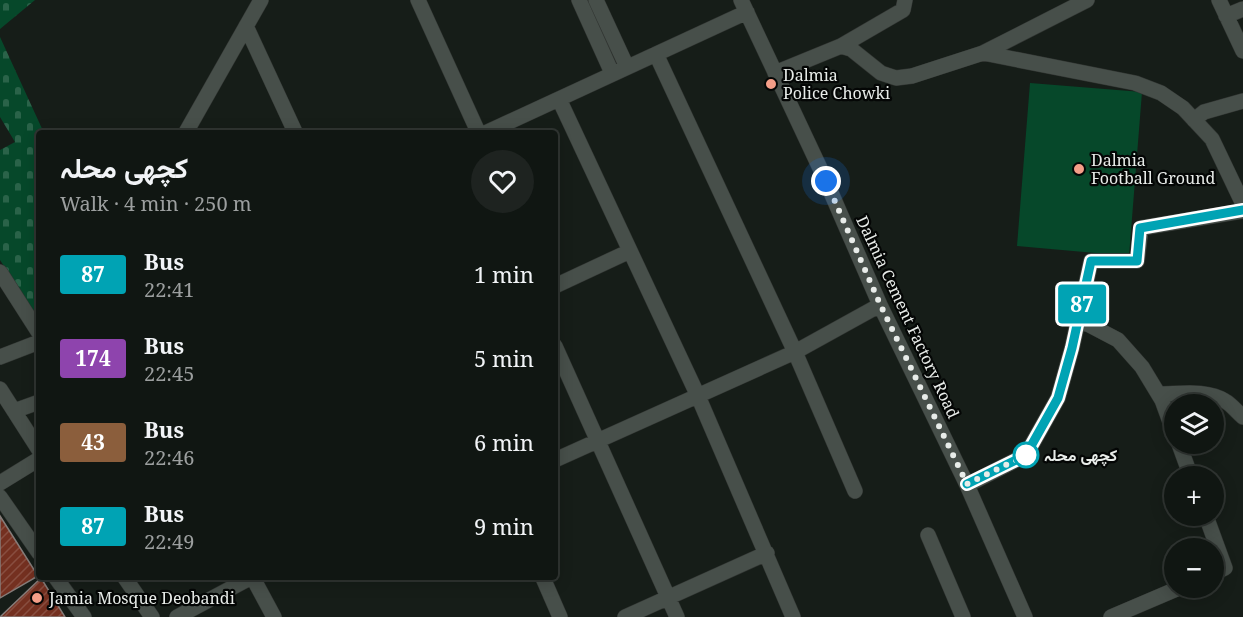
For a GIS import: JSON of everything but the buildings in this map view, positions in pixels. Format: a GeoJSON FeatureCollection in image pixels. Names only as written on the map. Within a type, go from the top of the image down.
{"type":"FeatureCollection","features":[{"type":"Feature","properties":{"kind":"street"},"geometry":{"type":"LineString","coordinates":[[187,130],[261,0]]}},
{"type":"Feature","properties":{"kind":"street"},"geometry":{"type":"LineString","coordinates":[[418,0],[477,130]]}},
{"type":"Feature","properties":{"kind":"street"},"geometry":{"type":"LineString","coordinates":[[579,0],[612,74]]}},
{"type":"Feature","properties":{"kind":"street"},"geometry":{"type":"LineString","coordinates":[[596,0],[627,67]]}},
{"type":"Feature","properties":{"kind":"street"},"geometry":{"type":"LineString","coordinates":[[776,73],[841,46],[903,10],[905,0]]}},
{"type":"Feature","properties":{"kind":"street"},"geometry":{"type":"LineString","coordinates":[[841,46],[851,49],[881,73],[896,78],[912,76],[982,53],[1087,0]]}},
{"type":"Feature","properties":{"kind":"street"},"geometry":{"type":"LineString","coordinates":[[1219,0],[1243,51]]}},
{"type":"Feature","properties":{"kind":"street"},"geometry":{"type":"LineString","coordinates":[[492,130],[656,54],[744,6]]}},
{"type":"Feature","properties":{"kind":"street","name":"Dalmia Cement Factory Road"},"geometry":{"type":"LineString","coordinates":[[744,6],[826,181],[880,304],[967,484],[1025,617]]}},
{"type":"Feature","properties":{"kind":"street"},"geometry":{"type":"LineString","coordinates":[[1226,16],[1243,9]]}},
{"type":"Feature","properties":{"kind":"street"},"geometry":{"type":"LineString","coordinates":[[588,21],[604,15]]}},
{"type":"Feature","properties":{"kind":"street"},"geometry":{"type":"LineString","coordinates":[[246,26],[294,130]]}},
{"type":"Feature","properties":{"kind":"street"},"geometry":{"type":"LineString","coordinates":[[982,53],[1135,83],[1161,93],[1183,108],[1212,139],[1243,204]]}},
{"type":"Feature","properties":{"kind":"street"},"geometry":{"type":"LineString","coordinates":[[656,54],[795,352],[855,491]]}},
{"type":"Feature","properties":{"kind":"street"},"geometry":{"type":"LineString","coordinates":[[559,99],[698,396],[793,617]]}},
{"type":"Feature","properties":{"kind":"street"},"geometry":{"type":"LineString","coordinates":[[1194,120],[1204,112],[1243,101]]}},
{"type":"Feature","properties":{"kind":"street"},"geometry":{"type":"LineString","coordinates":[[967,484],[1026,455],[1058,398],[1091,261],[1137,261],[1140,228],[1243,210]]}},
{"type":"Feature","properties":{"kind":"street"},"geometry":{"type":"LineString","coordinates":[[558,285],[630,251]]}},
{"type":"Feature","properties":{"kind":"street"},"geometry":{"type":"LineString","coordinates":[[0,272],[36,328]]}},
{"type":"Feature","properties":{"kind":"street"},"geometry":{"type":"LineString","coordinates":[[558,458],[795,352],[880,304]]}},
{"type":"Feature","properties":{"kind":"street"},"geometry":{"type":"LineString","coordinates":[[1078,320],[1118,340],[1142,367],[1159,394],[1164,407]]}},
{"type":"Feature","properties":{"kind":"street"},"geometry":{"type":"LineString","coordinates":[[0,357],[36,343]]}},
{"type":"Feature","properties":{"kind":"street"},"geometry":{"type":"LineString","coordinates":[[558,352],[677,617]]}},
{"type":"Feature","properties":{"kind":"street"},"geometry":{"type":"LineString","coordinates":[[0,389],[36,445]]}},
{"type":"Feature","properties":{"kind":"street"},"geometry":{"type":"LineString","coordinates":[[1159,394],[1213,396],[1224,400],[1243,417]]}},
{"type":"Feature","properties":{"kind":"street"},"geometry":{"type":"LineString","coordinates":[[14,411],[36,403]]}},
{"type":"Feature","properties":{"kind":"street"},"geometry":{"type":"LineString","coordinates":[[0,483],[36,461]]}},
{"type":"Feature","properties":{"kind":"street"},"geometry":{"type":"LineString","coordinates":[[0,497],[33,534]]}},
{"type":"Feature","properties":{"kind":"street"},"geometry":{"type":"LineString","coordinates":[[928,535],[963,617]]}},
{"type":"Feature","properties":{"kind":"street"},"geometry":{"type":"LineString","coordinates":[[625,617],[767,553]]}},
{"type":"Feature","properties":{"kind":"street"},"geometry":{"type":"LineString","coordinates":[[57,580],[84,617]]}},
{"type":"Feature","properties":{"kind":"street"},"geometry":{"type":"LineString","coordinates":[[129,580],[152,617]]}},
{"type":"Feature","properties":{"kind":"street"},"geometry":{"type":"LineString","coordinates":[[177,617],[248,580]]}},
{"type":"Feature","properties":{"kind":"street"},"geometry":{"type":"LineString","coordinates":[[253,580],[274,617]]}},
{"type":"Feature","properties":{"kind":"street"},"geometry":{"type":"LineString","coordinates":[[544,580],[560,617]]}},
{"type":"Feature","properties":{"kind":"street"},"geometry":{"type":"LineString","coordinates":[[1111,617],[1164,594]]}},
{"type":"Feature","properties":{"kind":"green space"},"geometry":{"type":"Polygon","coordinates":[[[0,0],[35,0],[0,29],[0,0]]]}},
{"type":"Feature","properties":{"kind":"green space"},"geometry":{"type":"Polygon","coordinates":[[[0,37],[43,130],[36,130],[36,315],[0,260],[0,150],[15,142],[0,117],[0,37]]]}},
{"type":"Feature","properties":{"kind":"green space","name":"Dalmia Football Ground"},"geometry":{"type":"Polygon","coordinates":[[[1030,83],[1142,92],[1129,256],[1017,246],[1030,83]]]}},
{"type":"Feature","properties":{"kind":"bus line","name":"87"},"geometry":{"type":"LineString","coordinates":[[967,484],[1026,455],[1058,398],[1072,348],[1091,261],[1137,261],[1140,228],[1243,210]]}},
{"type":"Feature","properties":{"kind":"place","name":"Dalmia Police Chowki"},"geometry":{"type":"Point","coordinates":[771,84]}},
{"type":"Feature","properties":{"kind":"place","name":"Dalmia Football Ground"},"geometry":{"type":"Point","coordinates":[1079,169]}},
{"type":"Feature","properties":{"kind":"place","name":"کچھی محلہ"},"geometry":{"type":"Point","coordinates":[1026,455]}},
{"type":"Feature","properties":{"kind":"place","name":"Jamia Mosque Deobandi"},"geometry":{"type":"Point","coordinates":[37,598]}},
{"type":"Feature","properties":{"kind":"route"},"geometry":{"type":"LineString","coordinates":[[826,181],[880,304],[967,484],[1026,455]]}}]}
